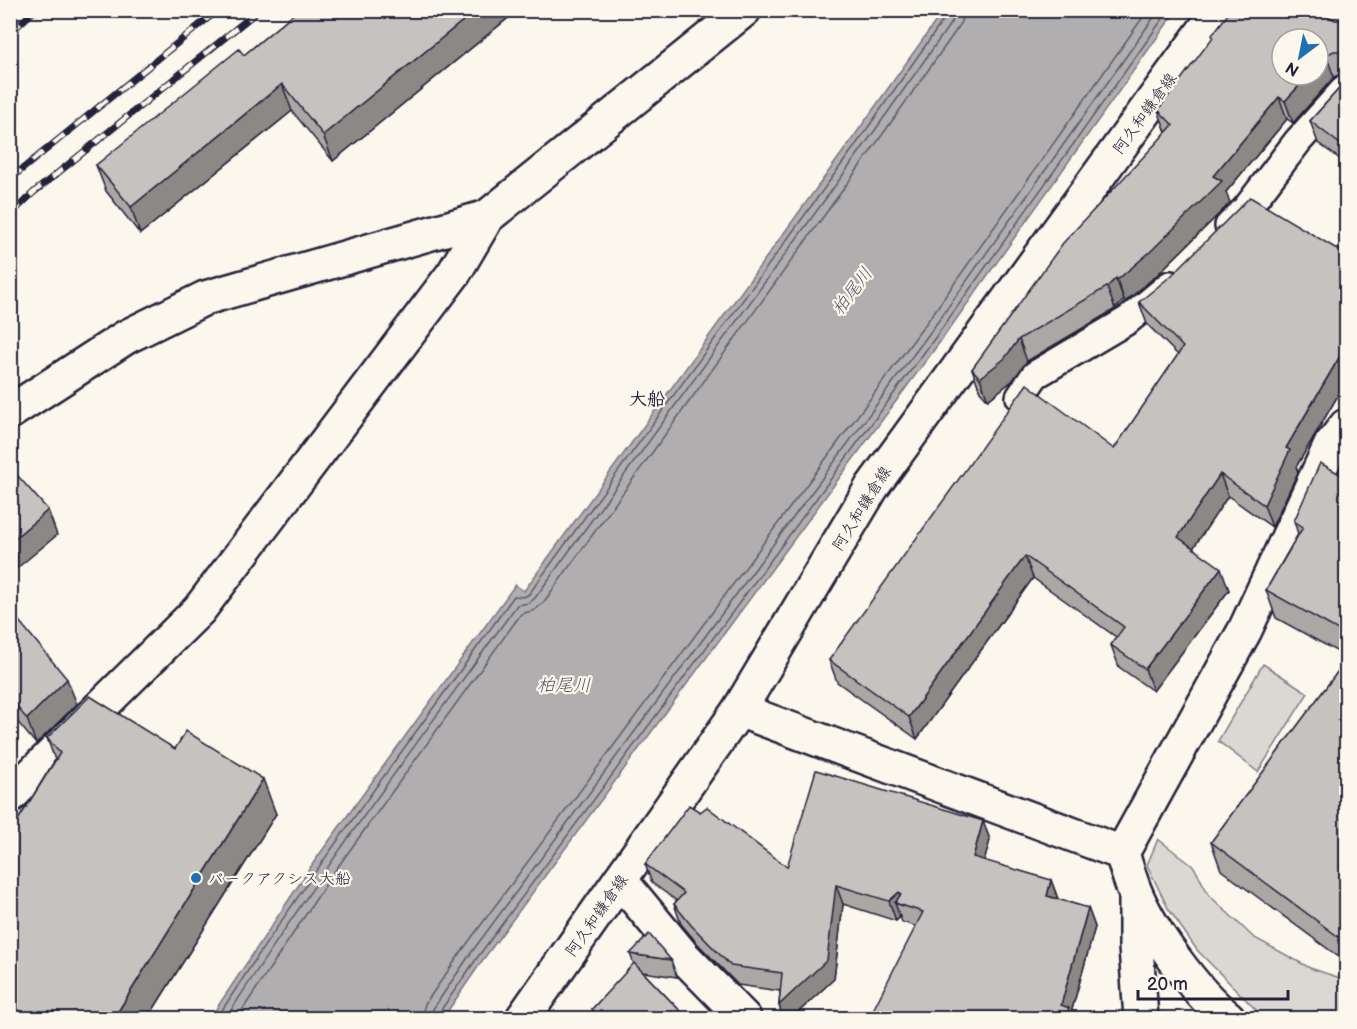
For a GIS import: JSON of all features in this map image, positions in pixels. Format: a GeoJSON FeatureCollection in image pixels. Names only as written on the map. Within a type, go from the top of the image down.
{"type":"FeatureCollection","features":[{"type":"Feature","properties":{"kind":"street"},"geometry":{"type":"LineString","coordinates":[[10,796],[199,610],[454,273],[487,217],[744,10]]}},
{"type":"Feature","properties":{"kind":"street","name":"阿久和鎌倉線"},"geometry":{"type":"LineString","coordinates":[[523,1018],[739,710],[872,488],[1219,10]]}},
{"type":"Feature","properties":{"kind":"street"},"geometry":{"type":"LineString","coordinates":[[10,412],[126,337],[205,298],[487,217]]}},
{"type":"Feature","properties":{"kind":"street"},"geometry":{"type":"LineString","coordinates":[[1228,1018],[1218,1010],[1170,954],[1136,894],[1122,853],[1245,630],[1331,445],[1347,426]]}},
{"type":"Feature","properties":{"kind":"street"},"geometry":{"type":"LineString","coordinates":[[739,710],[1122,853]]}},
{"type":"Feature","properties":{"kind":"street"},"geometry":{"type":"LineString","coordinates":[[620,880],[684,957],[744,1018]]}},
{"type":"Feature","properties":{"kind":"street"},"geometry":{"type":"LineString","coordinates":[[1136,894],[1136,947],[1141,1018]]}},
{"type":"Feature","properties":{"kind":"lane"},"geometry":{"type":"LineString","coordinates":[[1328,10],[1347,27]]}},
{"type":"Feature","properties":{"kind":"lane"},"geometry":{"type":"LineString","coordinates":[[1208,247],[1247,208],[1298,141],[1347,88]]}},
{"type":"Feature","properties":{"kind":"lane"},"geometry":{"type":"LineString","coordinates":[[1020,397],[1035,375],[1128,320],[1185,271]]}},
{"type":"Feature","properties":{"kind":"shaded area"},"geometry":{"type":"Polygon","coordinates":[[[1263,664],[1308,693],[1258,772],[1218,741],[1263,664]]]}},
{"type":"Feature","properties":{"kind":"shaded area"},"geometry":{"type":"Polygon","coordinates":[[[1158,839],[1194,867],[1209,895],[1253,937],[1310,968],[1346,980],[1346,1018],[1264,1018],[1197,950],[1168,908],[1147,865],[1158,839]]]}},
{"type":"Feature","properties":{"kind":"water","name":"柏尾川"},"geometry":{"type":"Polygon","coordinates":[[[943,11],[1176,11],[945,335],[482,961],[443,1018],[210,1018],[316,859],[515,585],[524,591],[943,11]]]}},
{"type":"Feature","properties":{"kind":"building"},"geometry":{"type":"Polygon","coordinates":[[[298,10],[476,10],[323,135],[282,84],[131,207],[96,165],[239,49],[244,55],[298,10]]]}},
{"type":"Feature","properties":{"kind":"building"},"geometry":{"type":"Polygon","coordinates":[[[1231,10],[1321,10],[1335,20],[1347,18],[1347,53],[1334,51],[1330,53],[1330,27],[1270,27],[1270,87],[1298,87],[1285,101],[1279,97],[1213,176],[1222,181],[1150,252],[1117,280],[1116,278],[1107,287],[1019,339],[1004,359],[980,378],[972,369],[1063,243],[1173,125],[1158,110],[1213,37],[1212,35],[1231,10]]]}},
{"type":"Feature","properties":{"kind":"building"},"geometry":{"type":"Polygon","coordinates":[[[1347,80],[1347,144],[1344,147],[1310,121],[1347,80]]]}},
{"type":"Feature","properties":{"kind":"building"},"geometry":{"type":"Polygon","coordinates":[[[1250,197],[1347,255],[1347,344],[1286,448],[1290,450],[1264,505],[1220,474],[1178,537],[1221,568],[1145,669],[1111,645],[1124,627],[1025,556],[909,717],[829,660],[1027,384],[1114,449],[1183,347],[1139,302],[1172,275],[1250,197]]]}},
{"type":"Feature","properties":{"kind":"building"},"geometry":{"type":"Polygon","coordinates":[[[1320,463],[1347,478],[1347,635],[1266,590],[1303,527],[1294,521],[1320,463]]]}},
{"type":"Feature","properties":{"kind":"building"},"geometry":{"type":"Polygon","coordinates":[[[10,467],[48,510],[10,542],[10,467]]]}},
{"type":"Feature","properties":{"kind":"building"},"geometry":{"type":"Polygon","coordinates":[[[10,610],[67,679],[27,719],[10,699],[10,610]]]}},
{"type":"Feature","properties":{"kind":"building"},"geometry":{"type":"Polygon","coordinates":[[[1347,659],[1347,937],[1344,941],[1211,842],[1347,659]]]}},
{"type":"Feature","properties":{"kind":"building","name":"パークアクシス大船"},"geometry":{"type":"Polygon","coordinates":[[[90,696],[175,749],[186,731],[263,779],[114,1018],[10,1018],[10,820],[15,825],[60,753],[47,738],[90,696]]]}},
{"type":"Feature","properties":{"kind":"building"},"geometry":{"type":"Polygon","coordinates":[[[816,770],[983,821],[973,857],[1051,880],[1047,896],[1088,908],[1061,1005],[1069,1008],[1065,1018],[869,1018],[923,912],[895,903],[901,894],[899,892],[889,901],[836,885],[827,960],[779,1005],[782,973],[731,966],[674,904],[684,893],[645,864],[689,805],[700,812],[707,807],[787,867],[816,770]]]}},
{"type":"Feature","properties":{"kind":"building"},"geometry":{"type":"Polygon","coordinates":[[[649,934],[671,960],[630,954],[649,934]]]}},
{"type":"Feature","properties":{"kind":"building"},"geometry":{"type":"Polygon","coordinates":[[[634,963],[687,1018],[601,1018],[592,1009],[634,963]]]}},
{"type":"Feature","properties":{"kind":"railway"},"geometry":{"type":"LineString","coordinates":[[10,33],[35,10]]}},
{"type":"Feature","properties":{"kind":"railway"},"geometry":{"type":"LineString","coordinates":[[10,179],[218,10]]}},
{"type":"Feature","properties":{"kind":"railway"},"geometry":{"type":"LineString","coordinates":[[10,215],[33,193],[259,10]]}},
{"type":"Feature","properties":{"kind":"place","name":"パークアクシス大船"},"geometry":{"type":"Point","coordinates":[196,878]}},
{"type":"Feature","properties":{"kind":"district","name":"大船"},"geometry":{"type":"Point","coordinates":[647,399]}}]}
